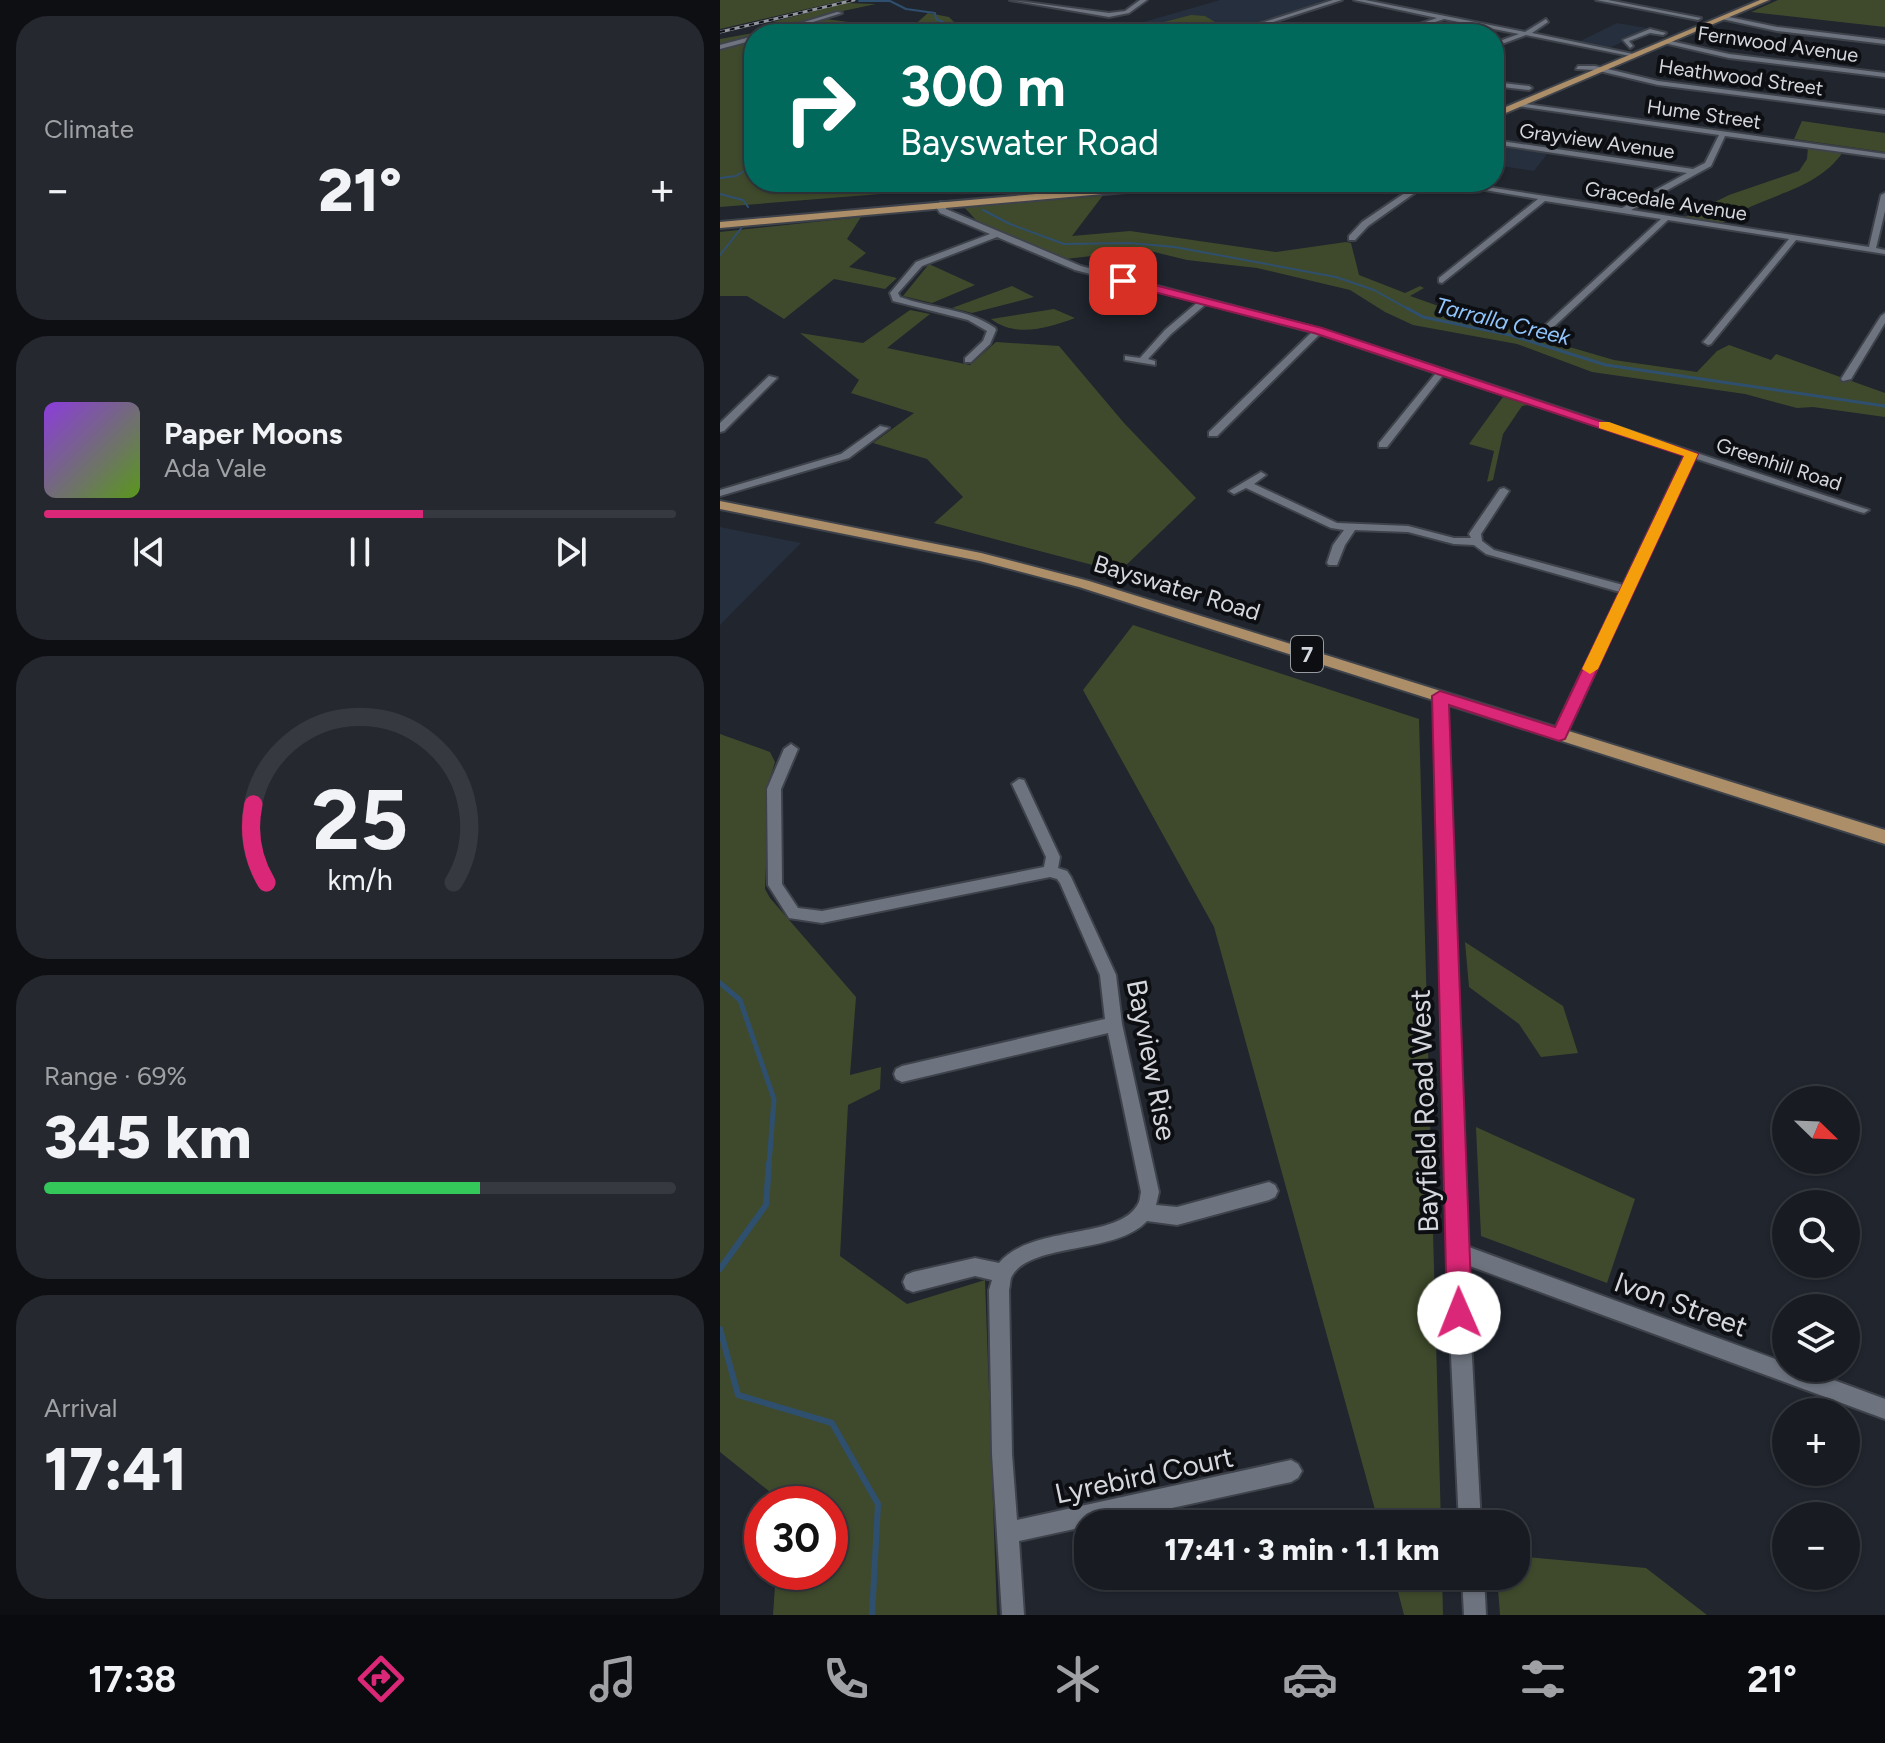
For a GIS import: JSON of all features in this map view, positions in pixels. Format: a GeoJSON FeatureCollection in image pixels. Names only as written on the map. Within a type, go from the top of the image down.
{"type":"FeatureCollection","features":[{"type":"Feature","properties":{"kind":"main road"},"geometry":{"type":"LineString","coordinates":[[1504,111],[1596,67],[1625,48],[1741,0]]}},
{"type":"Feature","properties":{"kind":"main road"},"geometry":{"type":"LineString","coordinates":[[1566,73],[1635,55],[1766,0]]}},
{"type":"Feature","properties":{"kind":"main road"},"geometry":{"type":"LineString","coordinates":[[1688,22],[1705,25]]}},
{"type":"Feature","properties":{"kind":"main road"},"geometry":{"type":"LineString","coordinates":[[1504,99],[1541,83]]}},
{"type":"Feature","properties":{"kind":"main road"},"geometry":{"type":"LineString","coordinates":[[1504,99],[1519,105]]}},
{"type":"Feature","properties":{"kind":"main road"},"geometry":{"type":"LineString","coordinates":[[720,225],[1001,192]]}},
{"type":"Feature","properties":{"kind":"main road"},"geometry":{"type":"LineString","coordinates":[[720,216],[1031,192]]}},
{"type":"Feature","properties":{"kind":"main road","name":"Bayswater Road"},"geometry":{"type":"LineString","coordinates":[[720,505],[1031,569],[1885,837]]}},
{"type":"Feature","properties":{"kind":"street"},"geometry":{"type":"LineString","coordinates":[[1013,0],[1109,15],[1127,12],[1144,0]]}},
{"type":"Feature","properties":{"kind":"street"},"geometry":{"type":"LineString","coordinates":[[1262,24],[1339,0]]}},
{"type":"Feature","properties":{"kind":"street"},"geometry":{"type":"LineString","coordinates":[[1357,0],[1484,24]]}},
{"type":"Feature","properties":{"kind":"street"},"geometry":{"type":"LineString","coordinates":[[1599,0],[1698,18]]}},
{"type":"Feature","properties":{"kind":"street"},"geometry":{"type":"LineString","coordinates":[[802,24],[839,13]]}},
{"type":"Feature","properties":{"kind":"street"},"geometry":{"type":"LineString","coordinates":[[1424,24],[1445,17]]}},
{"type":"Feature","properties":{"kind":"street"},"geometry":{"type":"LineString","coordinates":[[1724,18],[1777,29],[1885,42]]}},
{"type":"Feature","properties":{"kind":"street"},"geometry":{"type":"LineString","coordinates":[[1504,41],[1529,32],[1546,21]]}},
{"type":"Feature","properties":{"kind":"street"},"geometry":{"type":"LineString","coordinates":[[1504,28],[1625,48],[1635,55]]}},
{"type":"Feature","properties":{"kind":"street"},"geometry":{"type":"LineString","coordinates":[[720,47],[744,41]]}},
{"type":"Feature","properties":{"kind":"street","name":"Fernwood Avenue"},"geometry":{"type":"LineString","coordinates":[[1666,42],[1729,56],[1885,75]]}},
{"type":"Feature","properties":{"kind":"street","name":"Heathwood Street"},"geometry":{"type":"LineString","coordinates":[[1596,67],[1658,83],[1885,112]]}},
{"type":"Feature","properties":{"kind":"street"},"geometry":{"type":"LineString","coordinates":[[1504,85],[1529,88]]}},
{"type":"Feature","properties":{"kind":"street","name":"Hume Street"},"geometry":{"type":"LineString","coordinates":[[1519,105],[1885,156]]}},
{"type":"Feature","properties":{"kind":"street"},"geometry":{"type":"LineString","coordinates":[[1623,210],[1708,164],[1723,133]]}},
{"type":"Feature","properties":{"kind":"street","name":"Grayview Avenue"},"geometry":{"type":"LineString","coordinates":[[1504,143],[1696,172]]}},
{"type":"Feature","properties":{"kind":"street"},"geometry":{"type":"LineString","coordinates":[[1352,238],[1365,224],[1411,192]]}},
{"type":"Feature","properties":{"kind":"street","name":"Gracedale Avenue"},"geometry":{"type":"LineString","coordinates":[[1504,192],[1885,252]]}},
{"type":"Feature","properties":{"kind":"street"},"geometry":{"type":"LineString","coordinates":[[1442,280],[1544,198]]}},
{"type":"Feature","properties":{"kind":"street","name":"Greenhill Road"},"geometry":{"type":"LineString","coordinates":[[942,199],[941,209],[1078,268],[1318,331],[1864,510]]}},
{"type":"Feature","properties":{"kind":"street"},"geometry":{"type":"LineString","coordinates":[[1872,250],[1885,199]]}},
{"type":"Feature","properties":{"kind":"street"},"geometry":{"type":"LineString","coordinates":[[1543,332],[1666,218]]}},
{"type":"Feature","properties":{"kind":"street"},"geometry":{"type":"LineString","coordinates":[[968,360],[987,342],[992,330],[988,326],[977,320],[900,301],[894,293],[919,264],[999,233]]}},
{"type":"Feature","properties":{"kind":"street"},"geometry":{"type":"LineString","coordinates":[[1708,342],[1794,238]]}},
{"type":"Feature","properties":{"kind":"street"},"geometry":{"type":"LineString","coordinates":[[1128,358],[1147,362],[1168,332],[1204,301]]}},
{"type":"Feature","properties":{"kind":"street"},"geometry":{"type":"LineString","coordinates":[[1846,379],[1885,316]]}},
{"type":"Feature","properties":{"kind":"street"},"geometry":{"type":"LineString","coordinates":[[1213,434],[1318,331]]}},
{"type":"Feature","properties":{"kind":"street"},"geometry":{"type":"LineString","coordinates":[[1383,445],[1441,372]]}},
{"type":"Feature","properties":{"kind":"street"},"geometry":{"type":"LineString","coordinates":[[720,429],[772,378]]}},
{"type":"Feature","properties":{"kind":"street"},"geometry":{"type":"LineString","coordinates":[[720,493],[845,456],[884,428]]}},
{"type":"Feature","properties":{"kind":"street"},"geometry":{"type":"LineString","coordinates":[[1559,735],[1691,454]]}},
{"type":"Feature","properties":{"kind":"street"},"geometry":{"type":"LineString","coordinates":[[1234,491],[1261,475]]}},
{"type":"Feature","properties":{"kind":"street"},"geometry":{"type":"LineString","coordinates":[[1246,484],[1335,526],[1408,529],[1454,541],[1477,542],[1490,552],[1627,590]]}},
{"type":"Feature","properties":{"kind":"street"},"geometry":{"type":"LineString","coordinates":[[1477,542],[1475,534],[1504,491]]}},
{"type":"Feature","properties":{"kind":"street"},"geometry":{"type":"LineString","coordinates":[[1333,563],[1350,529]]}},
{"type":"Feature","properties":{"kind":"street","name":"Bayfield Road West"},"geometry":{"type":"LineString","coordinates":[[1440,696],[1469,1510]]}},
{"type":"Feature","properties":{"kind":"street"},"geometry":{"type":"LineString","coordinates":[[791,749],[774,789],[775,885],[794,914],[822,917],[1050,871],[1053,857],[1019,784]]}},
{"type":"Feature","properties":{"kind":"street","name":"Bayview Rise"},"geometry":{"type":"LineString","coordinates":[[1050,871],[1062,875],[1108,975],[1114,1024],[1150,1192],[1144,1212]]}},
{"type":"Feature","properties":{"kind":"street"},"geometry":{"type":"LineString","coordinates":[[902,1074],[1114,1024]]}},
{"type":"Feature","properties":{"kind":"street"},"geometry":{"type":"LineString","coordinates":[[1013,1615],[1002,1454],[999,1290],[1003,1273],[1010,1262],[1028,1252],[1122,1228],[1144,1212],[1177,1216],[1269,1191]]}},
{"type":"Feature","properties":{"kind":"street","name":"Ivon Street"},"geometry":{"type":"LineString","coordinates":[[1458,1252],[1885,1409]]}},
{"type":"Feature","properties":{"kind":"street"},"geometry":{"type":"LineString","coordinates":[[913,1282],[975,1267],[1003,1273]]}},
{"type":"Feature","properties":{"kind":"street","name":"Lyrebird Court"},"geometry":{"type":"LineString","coordinates":[[1008,1533],[1291,1471]]}},
{"type":"Feature","properties":{"kind":"street"},"geometry":{"type":"LineString","coordinates":[[1474,1590],[1475,1615]]}},
{"type":"Feature","properties":{"kind":"shaded area"},"geometry":{"type":"Polygon","coordinates":[[[1220,0],[1329,0],[1251,24],[1137,24],[1220,0]]]}},
{"type":"Feature","properties":{"kind":"shaded area"},"geometry":{"type":"Polygon","coordinates":[[[1617,23],[1653,29],[1604,50],[1574,44],[1617,23]]]}},
{"type":"Feature","properties":{"kind":"shaded area"},"geometry":{"type":"Polygon","coordinates":[[[1504,146],[1548,153],[1534,171],[1504,166],[1504,146]]]}},
{"type":"Feature","properties":{"kind":"shaded area"},"geometry":{"type":"Polygon","coordinates":[[[720,527],[801,543],[720,625],[720,527]]]}},
{"type":"Feature","properties":{"kind":"green space"},"geometry":{"type":"Polygon","coordinates":[[[720,0],[846,0],[720,29],[720,0]]]}},
{"type":"Feature","properties":{"kind":"green space"},"geometry":{"type":"Polygon","coordinates":[[[1778,0],[1885,0],[1885,27],[1751,12],[1778,0]]]}},
{"type":"Feature","properties":{"kind":"green space"},"geometry":{"type":"Polygon","coordinates":[[[846,3],[876,4],[793,24],[772,22],[846,3]]]}},
{"type":"Feature","properties":{"kind":"green space"},"geometry":{"type":"Polygon","coordinates":[[[928,13],[949,17],[955,23],[955,24],[915,24],[928,13]]]}},
{"type":"Feature","properties":{"kind":"green space"},"geometry":{"type":"Polygon","coordinates":[[[1191,15],[1205,16],[1215,22],[1162,24],[1191,15]]]}},
{"type":"Feature","properties":{"kind":"green space"},"geometry":{"type":"Polygon","coordinates":[[[826,19],[863,24],[809,24],[826,19]]]}},
{"type":"Feature","properties":{"kind":"green space"},"geometry":{"type":"Polygon","coordinates":[[[744,35],[744,39],[720,46],[720,39],[744,35]]]}},
{"type":"Feature","properties":{"kind":"green space"},"geometry":{"type":"Polygon","coordinates":[[[744,42],[744,192],[906,192],[720,207],[720,48],[744,42]]]}},
{"type":"Feature","properties":{"kind":"green space"},"geometry":{"type":"Polygon","coordinates":[[[1802,121],[1885,133],[1885,152],[1794,139],[1802,121]]]}},
{"type":"Feature","properties":{"kind":"green space"},"geometry":{"type":"Polygon","coordinates":[[[1808,147],[1843,152],[1831,166],[1803,185],[1753,205],[1722,223],[1685,217],[1729,195],[1799,171],[1807,159],[1808,147]]]}},
{"type":"Feature","properties":{"kind":"green space"},"geometry":{"type":"Polygon","coordinates":[[[1104,194],[1072,236],[1130,231],[1276,252],[1351,243],[1359,275],[1405,293],[1420,286],[1424,288],[1410,296],[1484,322],[1614,360],[1697,372],[1717,351],[1729,345],[1771,360],[1776,354],[1885,393],[1885,417],[1813,407],[1797,408],[1745,394],[1592,372],[1517,344],[1413,325],[1350,290],[1257,268],[1187,260],[1146,250],[1065,259],[976,220],[964,207],[1104,194]]]}},
{"type":"Feature","properties":{"kind":"green space"},"geometry":{"type":"Polygon","coordinates":[[[861,217],[847,239],[866,253],[849,267],[897,278],[885,289],[834,279],[784,319],[747,296],[720,296],[720,232],[861,217]]]}},
{"type":"Feature","properties":{"kind":"green space"},"geometry":{"type":"Polygon","coordinates":[[[929,264],[975,285],[932,303],[903,296],[929,264]]]}},
{"type":"Feature","properties":{"kind":"green space"},"geometry":{"type":"Polygon","coordinates":[[[1012,286],[1034,297],[972,313],[952,308],[1012,286]]]}},
{"type":"Feature","properties":{"kind":"green space"},"geometry":{"type":"Polygon","coordinates":[[[1054,309],[1075,318],[1043,328],[1021,330],[991,319],[1054,309]]]}},
{"type":"Feature","properties":{"kind":"green space"},"geometry":{"type":"Polygon","coordinates":[[[910,310],[930,314],[887,348],[970,365],[996,342],[1059,346],[1124,423],[1196,498],[1119,572],[934,523],[963,497],[927,459],[873,443],[914,413],[851,393],[859,380],[800,333],[863,343],[910,310]]]}},
{"type":"Feature","properties":{"kind":"green space"},"geometry":{"type":"Polygon","coordinates":[[[1503,397],[1528,405],[1522,406],[1503,434],[1493,480],[1487,482],[1494,451],[1469,444],[1503,397]]]}},
{"type":"Feature","properties":{"kind":"green space"},"geometry":{"type":"Polygon","coordinates":[[[1133,625],[1419,719],[1441,1510],[1375,1510],[1214,927],[1083,690],[1133,625]]]}},
{"type":"Feature","properties":{"kind":"green space"},"geometry":{"type":"Polygon","coordinates":[[[720,734],[770,752],[775,762],[770,778],[765,889],[856,997],[850,1075],[881,1067],[880,1089],[848,1105],[840,1256],[907,1304],[985,1280],[997,1615],[773,1615],[775,1590],[848,1590],[848,1486],[762,1486],[720,1452],[720,734]]]}},
{"type":"Feature","properties":{"kind":"green space"},"geometry":{"type":"Polygon","coordinates":[[[1465,942],[1563,1006],[1578,1053],[1541,1057],[1519,1024],[1469,987],[1465,942]]]}},
{"type":"Feature","properties":{"kind":"green space"},"geometry":{"type":"Polygon","coordinates":[[[1476,1127],[1635,1199],[1607,1283],[1481,1236],[1476,1127]]]}},
{"type":"Feature","properties":{"kind":"green space"},"geometry":{"type":"Polygon","coordinates":[[[1530,1557],[1646,1568],[1707,1615],[1500,1615],[1498,1590],[1530,1590],[1530,1557]]]}},
{"type":"Feature","properties":{"kind":"green space"},"geometry":{"type":"Polygon","coordinates":[[[1398,1590],[1442,1590],[1443,1615],[1404,1615],[1398,1590]]]}},
{"type":"Feature","properties":{"kind":"waterway"},"geometry":{"type":"LineString","coordinates":[[859,1],[890,1],[906,9],[935,13],[936,19],[943,22],[939,24]]}},
{"type":"Feature","properties":{"kind":"waterway"},"geometry":{"type":"LineString","coordinates":[[720,178],[736,176],[744,171]]}},
{"type":"Feature","properties":{"kind":"waterway"},"geometry":{"type":"LineString","coordinates":[[720,194],[743,200],[748,207]]}},
{"type":"Feature","properties":{"kind":"waterway","name":"Tarralla Creek"},"geometry":{"type":"LineString","coordinates":[[983,210],[1010,224],[1064,244],[1129,243],[1175,247],[1336,277],[1374,290],[1410,310]]}},
{"type":"Feature","properties":{"kind":"waterway"},"geometry":{"type":"LineString","coordinates":[[720,255],[743,226]]}},
{"type":"Feature","properties":{"kind":"waterway","name":"Tarralla Creek"},"geometry":{"type":"LineString","coordinates":[[1407,308],[1423,317],[1510,335],[1606,365],[1885,406]]}},
{"type":"Feature","properties":{"kind":"waterway"},"geometry":{"type":"LineString","coordinates":[[720,983],[740,1000],[774,1099],[769,1165]]}},
{"type":"Feature","properties":{"kind":"waterway"},"geometry":{"type":"LineString","coordinates":[[720,1269],[766,1205],[769,1163]]}},
{"type":"Feature","properties":{"kind":"waterway"},"geometry":{"type":"LineString","coordinates":[[720,1329],[738,1395],[832,1423],[878,1504],[872,1615]]}},
{"type":"Feature","properties":{"kind":"railway"},"geometry":{"type":"LineString","coordinates":[[754,24],[854,0]]}},
{"type":"Feature","properties":{"kind":"railway"},"geometry":{"type":"LineString","coordinates":[[720,32],[744,26]]}},
{"type":"Feature","properties":{"kind":"slow traffic"},"geometry":{"type":"LineString","coordinates":[[1590,669],[1691,454],[1604,425]]}},
{"type":"Feature","properties":{"kind":"route"},"geometry":{"type":"LineString","coordinates":[[1123,281],[1318,331],[1691,454],[1559,735],[1440,696],[1459,1313]]}}]}
